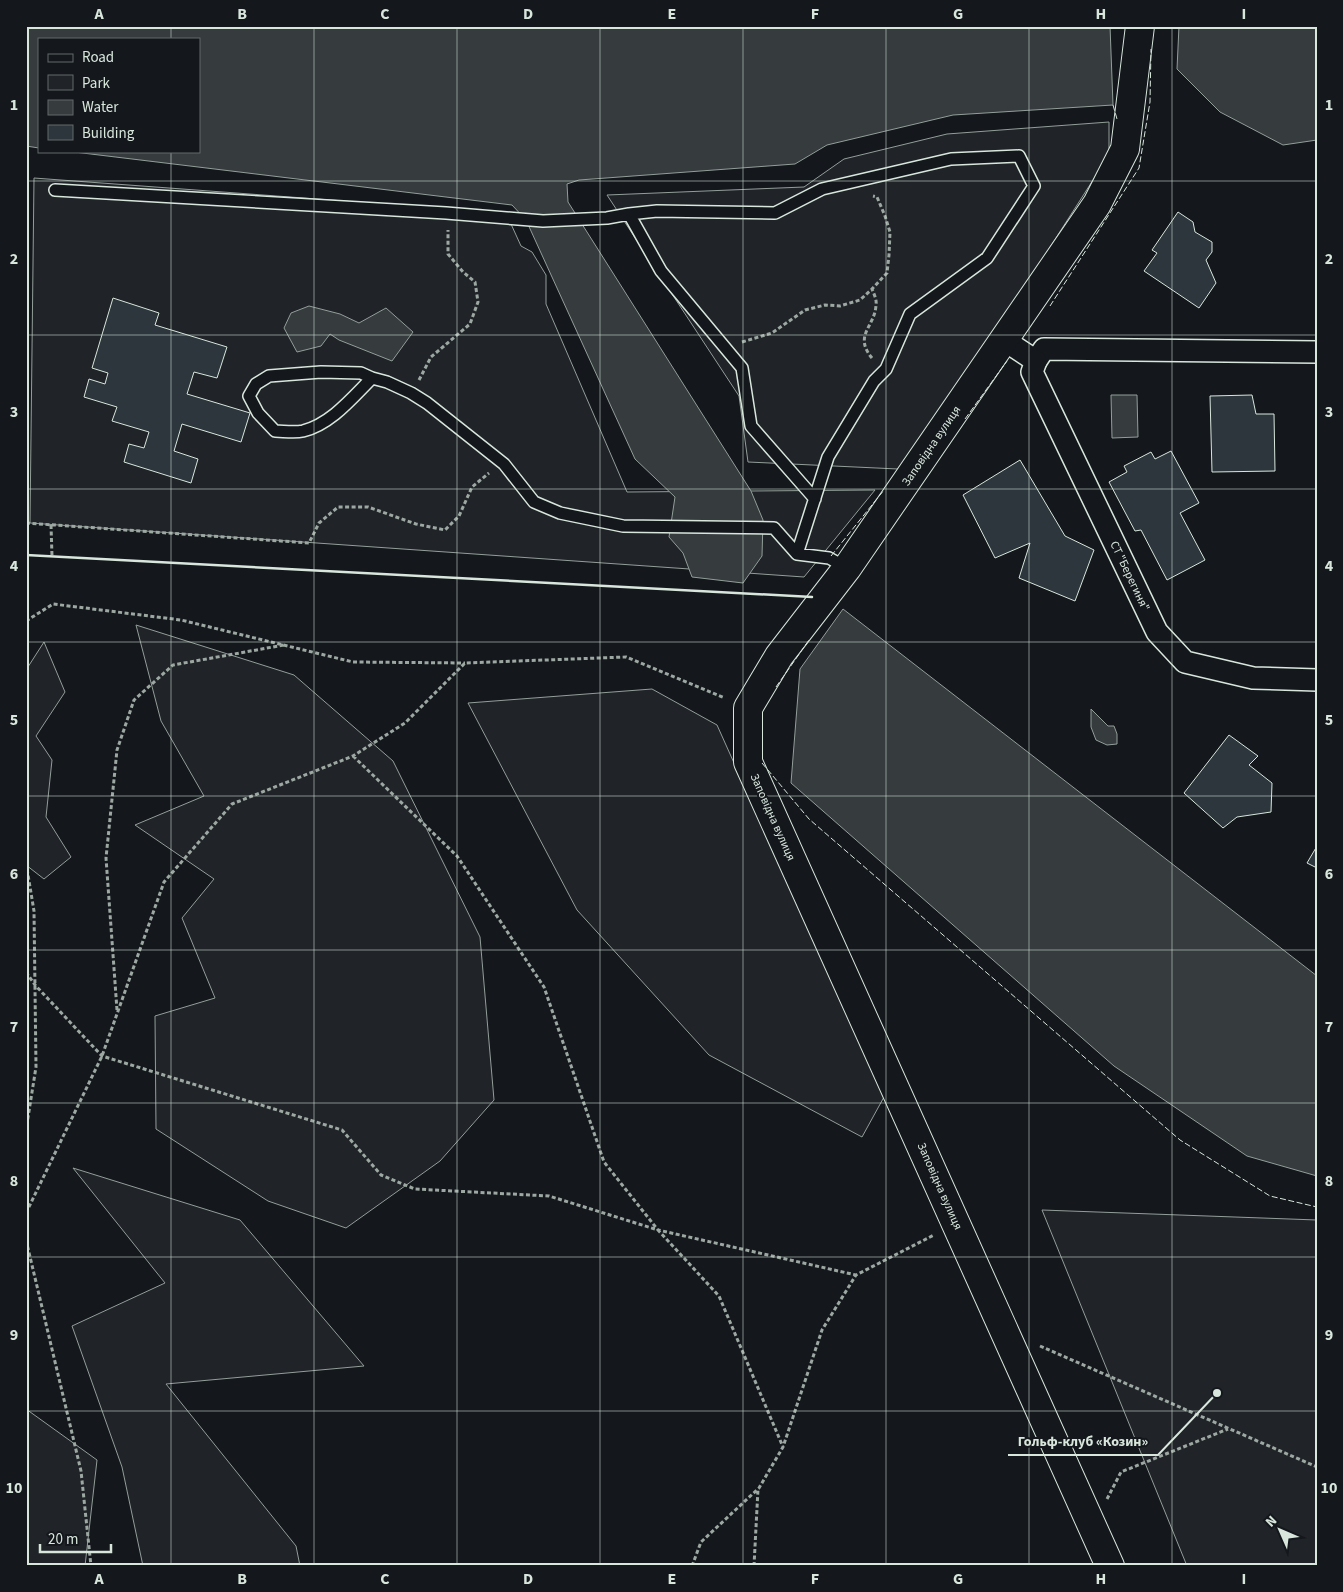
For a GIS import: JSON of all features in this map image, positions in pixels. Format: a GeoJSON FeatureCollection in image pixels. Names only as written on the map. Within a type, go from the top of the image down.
{"type":"FeatureCollection","features":[{"type":"Feature","properties":{"kind":"street","name":"Заповідна вулиця"},"geometry":{"type":"LineString","coordinates":[[1110,1566],[748,762],[748,708],[779,656],[847,568],[1097,204],[1126,149],[1140,26]]}},
{"type":"Feature","properties":{"kind":"street"},"geometry":{"type":"LineString","coordinates":[[1004,340],[1036,361],[1044,349],[1317,352]]}},
{"type":"Feature","properties":{"kind":"street","name":"СТ \"Берегиня\""},"geometry":{"type":"LineString","coordinates":[[1036,361],[1032,372],[1157,632],[1185,662],[1253,678],[1317,680]]}},
{"type":"Feature","properties":{"kind":"lane"},"geometry":{"type":"LineString","coordinates":[[55,190],[446,213],[543,221],[607,218],[657,211],[775,213],[822,189],[951,159],[1019,156],[1034,186],[987,258],[910,314],[886,368],[874,381],[828,457],[798,554]]}},
{"type":"Feature","properties":{"kind":"lane"},"geometry":{"type":"LineString","coordinates":[[629,214],[661,271],[742,368],[751,426],[815,499]]}},
{"type":"Feature","properties":{"kind":"lane"},"geometry":{"type":"LineString","coordinates":[[372,378],[325,421],[302,431],[275,431],[258,414],[249,396],[256,384],[269,376],[321,372],[362,373],[411,393],[455,424],[504,464],[534,502],[560,513],[623,526],[774,528],[798,554],[829,558],[847,568]]}},
{"type":"Feature","properties":{"kind":"path"},"geometry":{"type":"LineString","coordinates":[[725,347],[772,333],[805,310],[825,305],[840,306],[860,300],[887,273],[890,232],[877,197],[846,184]]}},
{"type":"Feature","properties":{"kind":"path"},"geometry":{"type":"LineString","coordinates":[[411,393],[431,357],[470,324],[478,302],[475,282],[463,272],[448,254],[449,234],[446,213]]}},
{"type":"Feature","properties":{"kind":"path"},"geometry":{"type":"LineString","coordinates":[[872,289],[876,298],[876,306],[872,321],[864,334],[866,350],[877,365],[874,381]]}},
{"type":"Feature","properties":{"kind":"path"},"geometry":{"type":"LineString","coordinates":[[26,523],[310,543],[319,523],[338,507],[368,507],[416,524],[445,530],[459,516],[472,487],[483,477],[504,464]]}},
{"type":"Feature","properties":{"kind":"path"},"geometry":{"type":"LineString","coordinates":[[51,525],[52,556]]}},
{"type":"Feature","properties":{"kind":"path"},"geometry":{"type":"LineString","coordinates":[[26,621],[53,604],[181,620],[353,662],[465,663],[626,657],[748,708]]}},
{"type":"Feature","properties":{"kind":"path"},"geometry":{"type":"LineString","coordinates":[[117,1013],[106,858],[117,750],[134,700],[173,666],[284,645]]}},
{"type":"Feature","properties":{"kind":"path"},"geometry":{"type":"LineString","coordinates":[[26,1213],[102,1056],[164,882],[232,804],[353,756],[405,723],[465,663]]}},
{"type":"Feature","properties":{"kind":"path"},"geometry":{"type":"LineString","coordinates":[[353,756],[457,856],[544,987],[604,1162],[658,1230],[719,1296],[783,1447]]}},
{"type":"Feature","properties":{"kind":"path"},"geometry":{"type":"LineString","coordinates":[[26,863],[34,911],[36,1067],[26,1130]]}},
{"type":"Feature","properties":{"kind":"path"},"geometry":{"type":"LineString","coordinates":[[26,972],[35,985],[102,1056],[342,1130],[382,1175],[415,1189],[549,1196],[658,1230],[856,1275]]}},
{"type":"Feature","properties":{"kind":"path"},"geometry":{"type":"LineString","coordinates":[[692,1566],[701,1542],[758,1488],[783,1447],[822,1330],[856,1275],[957,1224]]}},
{"type":"Feature","properties":{"kind":"path"},"geometry":{"type":"LineString","coordinates":[[26,1240],[81,1471],[92,1566]]}},
{"type":"Feature","properties":{"kind":"path"},"geometry":{"type":"LineString","coordinates":[[1005,1331],[1317,1467]]}},
{"type":"Feature","properties":{"kind":"path"},"geometry":{"type":"LineString","coordinates":[[1093,1526],[1121,1472],[1229,1429]]}},
{"type":"Feature","properties":{"kind":"path"},"geometry":{"type":"LineString","coordinates":[[754,1566],[758,1488]]}},
{"type":"Feature","properties":{"kind":"green space"},"geometry":{"type":"Polygon","coordinates":[[[1109,122],[1109,155],[983,352],[898,469],[748,462],[739,396],[607,195],[804,187],[844,159],[947,134],[1109,122]]]}},
{"type":"Feature","properties":{"kind":"green space"},"geometry":{"type":"Polygon","coordinates":[[[34,178],[506,213],[521,246],[532,252],[546,275],[546,304],[627,492],[875,490],[804,577],[30,523],[34,178]]]}},
{"type":"Feature","properties":{"kind":"green space"},"geometry":{"type":"Polygon","coordinates":[[[136,625],[294,675],[393,761],[480,937],[494,1100],[440,1161],[346,1228],[268,1201],[156,1129],[155,1016],[215,998],[182,918],[214,879],[135,825],[204,796],[161,721],[136,625]]]}},
{"type":"Feature","properties":{"kind":"green space"},"geometry":{"type":"Polygon","coordinates":[[[44,642],[65,692],[36,736],[52,760],[46,817],[71,857],[44,879],[26,865],[26,670],[44,642]]]}},
{"type":"Feature","properties":{"kind":"green space"},"geometry":{"type":"Polygon","coordinates":[[[652,689],[717,725],[884,1097],[862,1137],[709,1055],[577,910],[468,703],[652,689]]]}},
{"type":"Feature","properties":{"kind":"green space"},"geometry":{"type":"Polygon","coordinates":[[[73,1168],[240,1220],[364,1366],[166,1384],[296,1546],[300,1566],[143,1566],[122,1467],[72,1326],[165,1283],[73,1168]]]}},
{"type":"Feature","properties":{"kind":"green space"},"geometry":{"type":"Polygon","coordinates":[[[1042,1210],[1317,1220],[1317,1566],[1187,1566],[1042,1210]]]}},
{"type":"Feature","properties":{"kind":"green space"},"geometry":{"type":"Polygon","coordinates":[[[26,1409],[97,1460],[85,1566],[26,1566],[26,1409]]]}},
{"type":"Feature","properties":{"kind":"water"},"geometry":{"type":"Polygon","coordinates":[[[26,26],[1110,26],[1113,105],[953,115],[827,145],[795,164],[579,180],[567,184],[568,202],[751,491],[763,520],[762,556],[743,583],[692,577],[683,553],[669,537],[675,497],[635,459],[526,220],[512,205],[74,152],[200,152],[200,38],[38,38],[38,148],[26,146],[26,26]]]}},
{"type":"Feature","properties":{"kind":"water"},"geometry":{"type":"Polygon","coordinates":[[[1179,26],[1317,26],[1317,140],[1283,145],[1220,112],[1177,69],[1179,26]]]}},
{"type":"Feature","properties":{"kind":"water"},"geometry":{"type":"Polygon","coordinates":[[[309,306],[340,314],[359,323],[386,308],[413,332],[392,361],[339,340],[330,334],[321,346],[297,352],[284,328],[291,313],[309,306]]]}},
{"type":"Feature","properties":{"kind":"water"},"geometry":{"type":"Polygon","coordinates":[[[1111,395],[1137,395],[1138,437],[1112,438],[1111,395]]]}},
{"type":"Feature","properties":{"kind":"water"},"geometry":{"type":"Polygon","coordinates":[[[843,609],[1317,976],[1317,1176],[1247,1156],[1114,1066],[791,783],[800,669],[843,609]]]}},
{"type":"Feature","properties":{"kind":"water"},"geometry":{"type":"Polygon","coordinates":[[[1091,709],[1108,726],[1114,726],[1117,734],[1117,744],[1107,745],[1096,740],[1091,727],[1091,709]]]}},
{"type":"Feature","properties":{"kind":"building"},"geometry":{"type":"Polygon","coordinates":[[[1178,212],[1193,222],[1195,232],[1212,242],[1212,252],[1206,260],[1216,283],[1199,308],[1144,271],[1157,253],[1152,250],[1178,212]]]}},
{"type":"Feature","properties":{"kind":"building"},"geometry":{"type":"Polygon","coordinates":[[[113,298],[159,313],[155,325],[227,347],[217,378],[194,372],[187,394],[250,413],[241,442],[182,424],[174,451],[198,459],[191,483],[124,462],[129,444],[144,448],[149,432],[112,421],[117,407],[84,397],[89,379],[105,384],[108,373],[92,368],[113,298]]]}},
{"type":"Feature","properties":{"kind":"building"},"geometry":{"type":"Polygon","coordinates":[[[1252,395],[1256,414],[1274,414],[1275,471],[1212,472],[1210,396],[1252,395]]]}},
{"type":"Feature","properties":{"kind":"building"},"geometry":{"type":"Polygon","coordinates":[[[1171,451],[1199,503],[1180,513],[1205,560],[1167,580],[1141,530],[1135,531],[1109,482],[1127,472],[1124,466],[1151,452],[1155,459],[1171,451]]]}},
{"type":"Feature","properties":{"kind":"building"},"geometry":{"type":"Polygon","coordinates":[[[1020,460],[1065,536],[1094,550],[1075,601],[1019,578],[1030,543],[995,558],[963,495],[1020,460]]]}},
{"type":"Feature","properties":{"kind":"building"},"geometry":{"type":"Polygon","coordinates":[[[1229,735],[1258,756],[1249,765],[1272,783],[1271,812],[1237,817],[1223,828],[1184,793],[1229,735]]]}},
{"type":"Feature","properties":{"kind":"building"},"geometry":{"type":"Polygon","coordinates":[[[1317,846],[1317,868],[1307,863],[1317,846]]]}},
{"type":"Feature","properties":{"kind":"fence"},"geometry":{"type":"LineString","coordinates":[[1050,306],[1139,168],[1150,102],[1151,49]]}},
{"type":"Feature","properties":{"kind":"fence"},"geometry":{"type":"LineString","coordinates":[[1113,105],[1117,119]]}},
{"type":"Feature","properties":{"kind":"fence"},"geometry":{"type":"LineString","coordinates":[[965,419],[1007,361]]}},
{"type":"Feature","properties":{"kind":"fence"},"geometry":{"type":"LineString","coordinates":[[831,556],[884,490]]}},
{"type":"Feature","properties":{"kind":"fence"},"geometry":{"type":"LineString","coordinates":[[776,687],[809,640]]}},
{"type":"Feature","properties":{"kind":"fence"},"geometry":{"type":"LineString","coordinates":[[762,763],[809,819],[1180,1140],[1270,1196],[1317,1207]]}},
{"type":"Feature","properties":{"kind":"wall"},"geometry":{"type":"LineString","coordinates":[[26,555],[812,597]]}},
{"type":"Feature","properties":{"kind":"place","name":"Гольф-клуб «Козин»"},"geometry":{"type":"Point","coordinates":[1217,1393]}}]}
